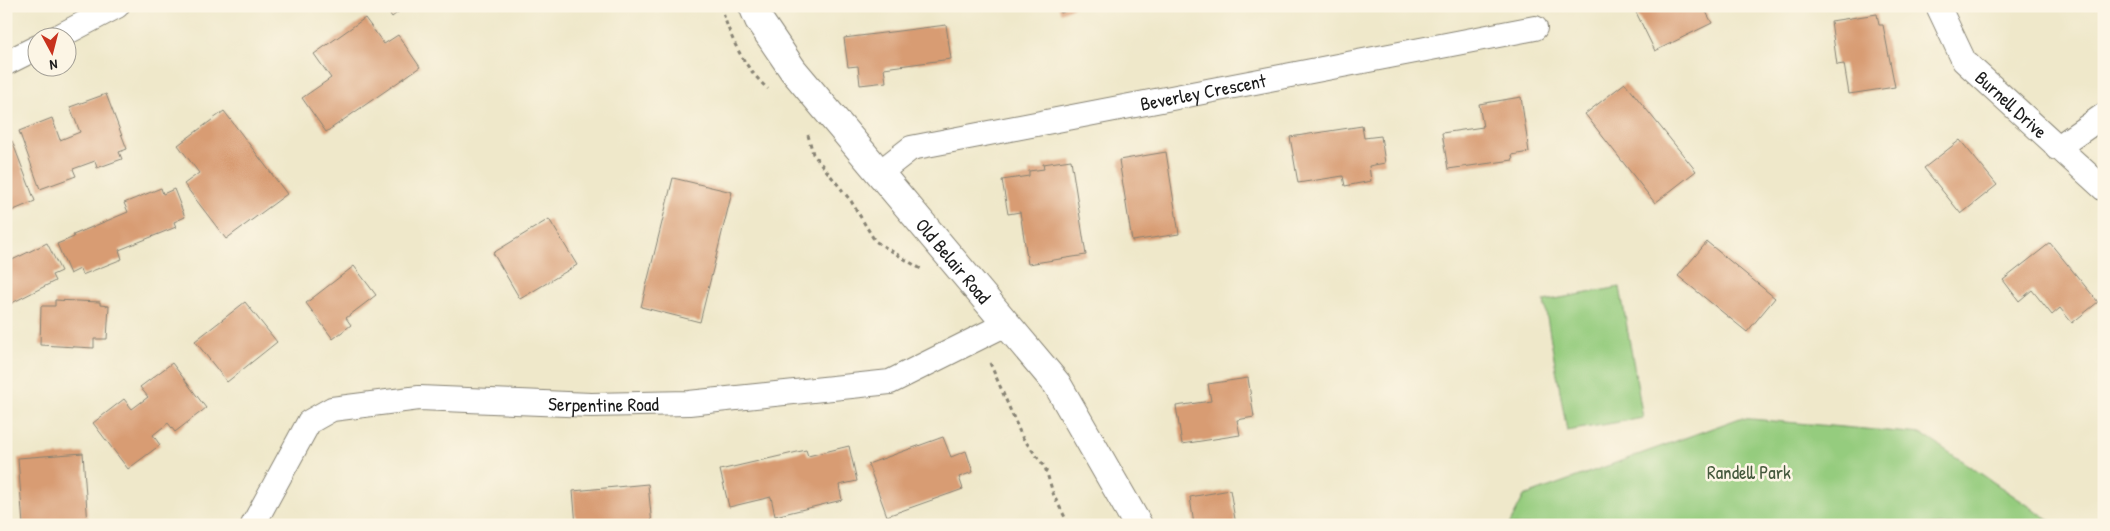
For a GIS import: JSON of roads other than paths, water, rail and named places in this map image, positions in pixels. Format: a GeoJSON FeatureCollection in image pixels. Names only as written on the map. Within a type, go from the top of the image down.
{"type":"FeatureCollection","features":[{"type":"Feature","properties":{"kind":"main road","name":"Old Belair Road"},"geometry":{"type":"LineString","coordinates":[[753,6],[759,20],[793,70],[1057,384],[1138,525]]}},
{"type":"Feature","properties":{"kind":"street"},"geometry":{"type":"LineString","coordinates":[[75,28],[117,6]]}},
{"type":"Feature","properties":{"kind":"street","name":"Burnell Drive"},"geometry":{"type":"LineString","coordinates":[[1938,6],[1964,61],[2104,189]]}},
{"type":"Feature","properties":{"kind":"street","name":"Beverley Crescent"},"geometry":{"type":"LineString","coordinates":[[879,173],[911,148],[1308,70],[1535,28]]}},
{"type":"Feature","properties":{"kind":"street"},"geometry":{"type":"LineString","coordinates":[[6,63],[28,52]]}},
{"type":"Feature","properties":{"kind":"street"},"geometry":{"type":"LineString","coordinates":[[2057,148],[2104,114]]}},
{"type":"Feature","properties":{"kind":"street","name":"Serpentine Road"},"geometry":{"type":"LineString","coordinates":[[253,525],[309,422],[332,409],[419,398],[591,405],[689,403],[790,394],[890,382],[1006,324]]}},
{"type":"Feature","properties":{"kind":"park label","name":"Randell Park"},"geometry":{"type":"Point","coordinates":[1749,472]}}]}
